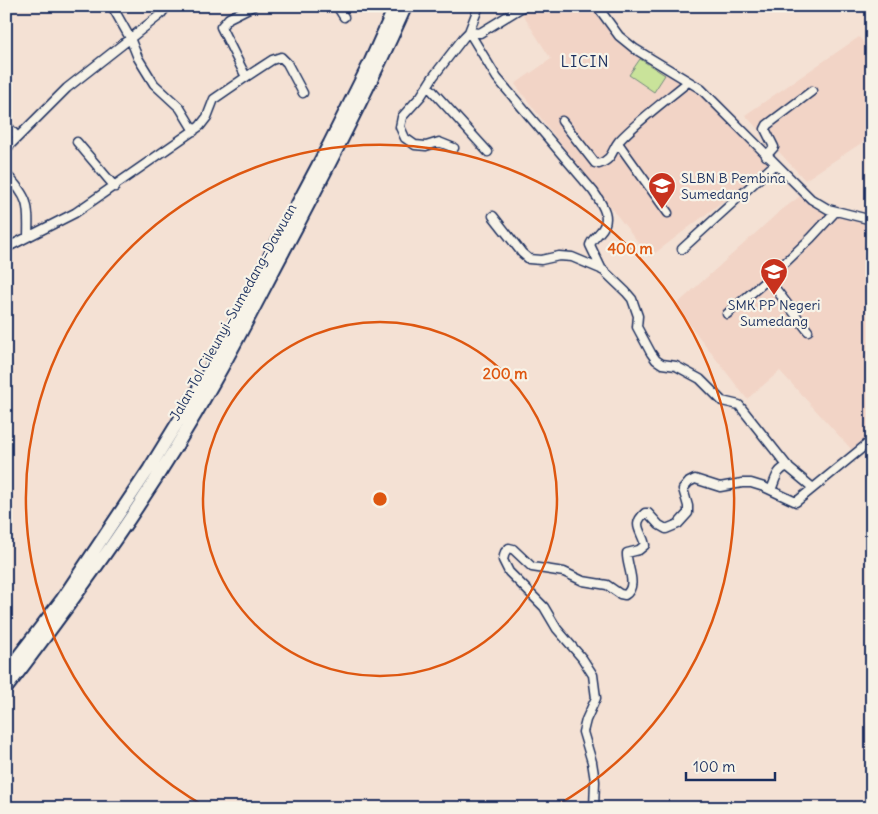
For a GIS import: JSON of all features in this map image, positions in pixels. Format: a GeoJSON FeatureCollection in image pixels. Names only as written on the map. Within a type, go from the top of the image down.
{"type":"FeatureCollection","features":[{"type":"Feature","properties":{"kind":"highway","name":"Jalan Tol Cileunyi–Sumedang–Dawuan"},"geometry":{"type":"LineString","coordinates":[[6,672],[62,599],[149,469],[205,378],[329,144],[370,62],[395,6]]}},
{"type":"Feature","properties":{"kind":"highway","name":"Jalan Tol Cileunyi–Sumedang–Dawuan"},"geometry":{"type":"LineString","coordinates":[[6,688],[70,605],[158,474],[214,383],[338,148],[379,66],[406,6]]}},
{"type":"Feature","properties":{"kind":"street"},"geometry":{"type":"LineString","coordinates":[[112,6],[130,38],[138,58],[154,84],[180,108],[194,131]]}},
{"type":"Feature","properties":{"kind":"street"},"geometry":{"type":"LineString","coordinates":[[6,149],[67,88],[160,14],[167,6]]}},
{"type":"Feature","properties":{"kind":"street"},"geometry":{"type":"LineString","coordinates":[[246,77],[221,27],[229,18],[253,6]]}},
{"type":"Feature","properties":{"kind":"street"},"geometry":{"type":"LineString","coordinates":[[337,6],[344,17]]}},
{"type":"Feature","properties":{"kind":"street"},"geometry":{"type":"LineString","coordinates":[[454,148],[439,142],[426,146],[415,144],[405,138],[400,127],[402,117],[422,96],[460,41],[469,32],[479,6]]}},
{"type":"Feature","properties":{"kind":"street"},"geometry":{"type":"LineString","coordinates":[[469,32],[480,33],[524,6]]}},
{"type":"Feature","properties":{"kind":"street"},"geometry":{"type":"LineString","coordinates":[[596,6],[619,36],[635,49],[701,89],[811,199],[823,207],[872,220]]}},
{"type":"Feature","properties":{"kind":"street"},"geometry":{"type":"LineString","coordinates":[[469,32],[497,78],[593,191],[604,208],[607,218],[605,224],[590,245],[603,270],[632,299],[638,316],[637,327],[653,357],[662,364],[676,366],[700,379],[722,401],[739,405],[788,466],[813,488]]}},
{"type":"Feature","properties":{"kind":"street"},"geometry":{"type":"LineString","coordinates":[[6,248],[76,214],[115,187],[200,126],[207,117],[214,99],[272,60],[281,57],[287,63],[303,92]]}},
{"type":"Feature","properties":{"kind":"street"},"geometry":{"type":"LineString","coordinates":[[562,121],[597,164],[611,156],[618,143],[638,123],[688,82]]}},
{"type":"Feature","properties":{"kind":"street"},"geometry":{"type":"LineString","coordinates":[[428,86],[488,152]]}},
{"type":"Feature","properties":{"kind":"street"},"geometry":{"type":"LineString","coordinates":[[766,156],[774,147],[766,128],[767,124],[812,91]]}},
{"type":"Feature","properties":{"kind":"street"},"geometry":{"type":"LineString","coordinates":[[6,126],[18,136]]}},
{"type":"Feature","properties":{"kind":"street"},"geometry":{"type":"LineString","coordinates":[[77,142],[115,187]]}},
{"type":"Feature","properties":{"kind":"street"},"geometry":{"type":"LineString","coordinates":[[618,143],[668,213]]}},
{"type":"Feature","properties":{"kind":"street"},"geometry":{"type":"LineString","coordinates":[[682,249],[775,164]]}},
{"type":"Feature","properties":{"kind":"street"},"geometry":{"type":"LineString","coordinates":[[6,174],[22,193],[28,206],[28,236]]}},
{"type":"Feature","properties":{"kind":"street"},"geometry":{"type":"LineString","coordinates":[[727,314],[768,279],[836,211]]}},
{"type":"Feature","properties":{"kind":"street"},"geometry":{"type":"LineString","coordinates":[[493,216],[522,253],[529,259],[541,260],[559,256],[572,257],[603,270]]}},
{"type":"Feature","properties":{"kind":"street"},"geometry":{"type":"LineString","coordinates":[[768,279],[808,331]]}},
{"type":"Feature","properties":{"kind":"street"},"geometry":{"type":"LineString","coordinates":[[594,808],[595,781],[583,732],[596,698],[593,675],[582,658],[557,629],[544,607],[509,572],[503,560],[505,552],[511,547],[532,567],[564,572],[583,581],[607,585],[620,594],[625,595],[630,592],[632,586],[627,553],[643,548],[645,545],[637,524],[638,519],[645,513],[648,513],[659,525],[666,529],[678,524],[688,514],[688,506],[683,489],[689,482],[695,479],[714,486],[726,487],[751,483],[772,490],[796,502],[872,440]]}},
{"type":"Feature","properties":{"kind":"street"},"geometry":{"type":"LineString","coordinates":[[772,490],[779,470],[788,466]]}},
{"type":"Feature","properties":{"kind":"shaded area","name":"SLBN B Pembina Sumedang"},"geometry":{"type":"Polygon","coordinates":[[[529,6],[594,6],[617,35],[638,55],[694,88],[713,103],[734,128],[772,164],[650,257],[515,84],[551,59],[521,12],[529,6]]]}},
{"type":"Feature","properties":{"kind":"shaded area"},"geometry":{"type":"Polygon","coordinates":[[[859,37],[872,53],[872,136],[805,180],[745,115],[859,37]]]}},
{"type":"Feature","properties":{"kind":"shaded area","name":"SMK PP Negeri Sumedang"},"geometry":{"type":"Polygon","coordinates":[[[803,194],[826,211],[872,223],[872,433],[852,450],[780,371],[747,399],[675,306],[779,212],[803,194]]]}},
{"type":"Feature","properties":{"kind":"green space"},"geometry":{"type":"Polygon","coordinates":[[[640,59],[665,75],[654,92],[629,75],[640,59]]]}},
{"type":"Feature","properties":{"kind":"place","name":"SLBN B Pembina Sumedang"},"geometry":{"type":"Point","coordinates":[662,210]}},
{"type":"Feature","properties":{"kind":"place","name":"SMK PP Negeri Sumedang"},"geometry":{"type":"Point","coordinates":[774,296]}},
{"type":"Feature","properties":{"kind":"district","name":"LICIN"},"geometry":{"type":"Point","coordinates":[585,61]}}]}
